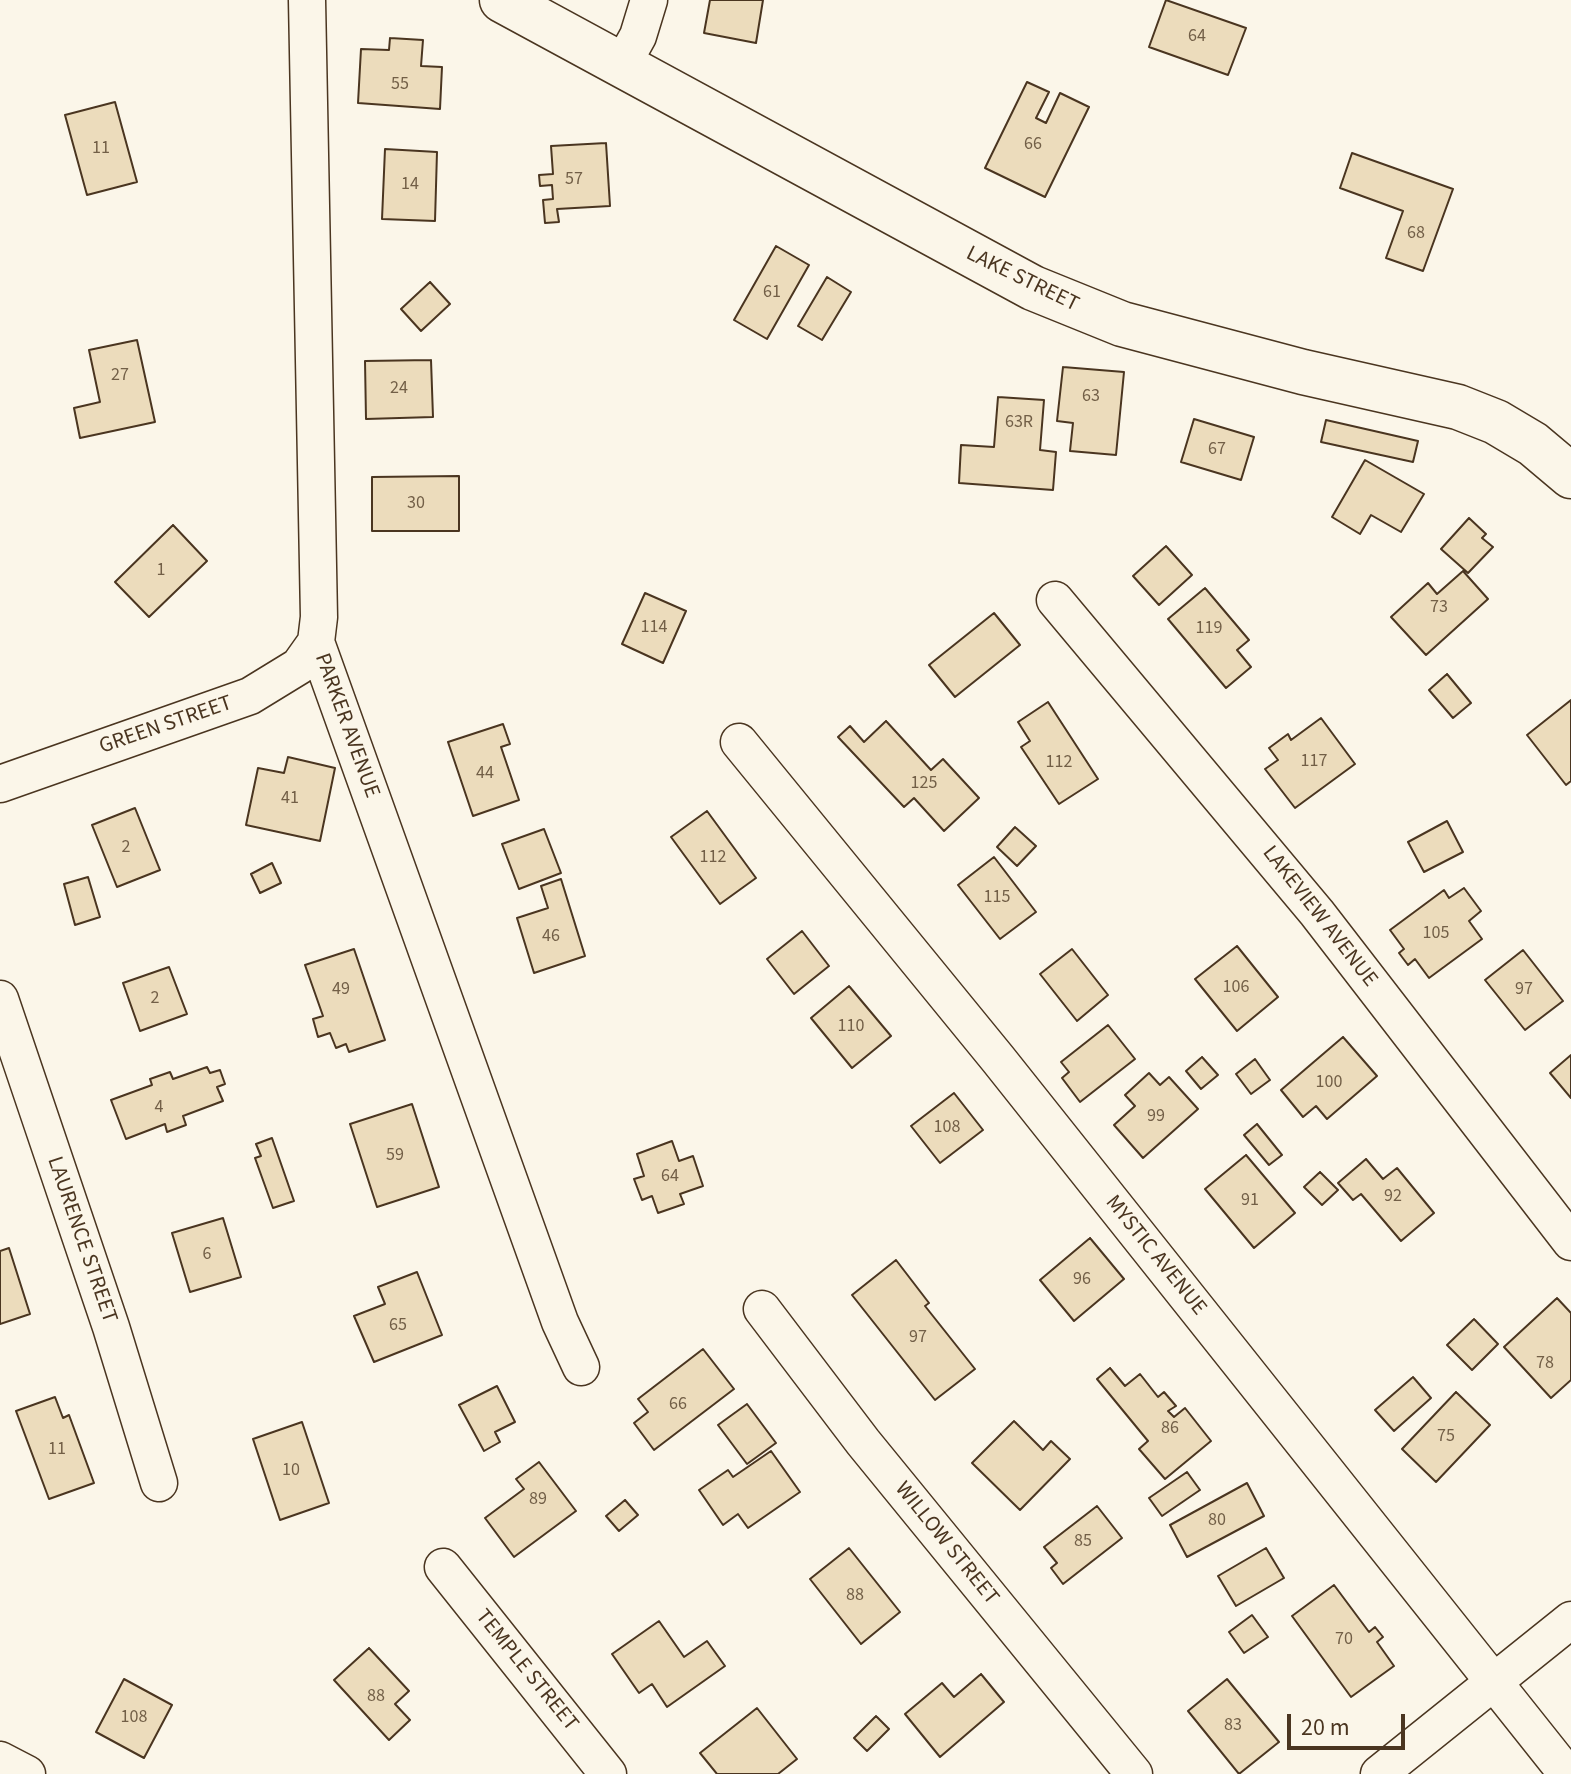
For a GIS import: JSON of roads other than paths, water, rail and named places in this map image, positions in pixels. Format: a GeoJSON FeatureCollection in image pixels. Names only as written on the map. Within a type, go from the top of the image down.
{"type":"FeatureCollection","features":[{"type":"Feature","properties":{"kind":"street","name":"PARKER AVENUE"},"geometry":{"type":"LineString","coordinates":[[307,0],[319,617],[316,642],[560,1322],[581,1367]]}},
{"type":"Feature","properties":{"kind":"street","name":"LAKE STREET"},"geometry":{"type":"LineString","coordinates":[[502,0],[989,266],[1055,298],[1122,324],[1232,355],[1458,407],[1496,422],[1533,444],[1571,476]]}},
{"type":"Feature","properties":{"kind":"street"},"geometry":{"type":"LineString","coordinates":[[622,65],[638,36],[649,0]]}},
{"type":"Feature","properties":{"kind":"street","name":"LAKEVIEW AVENUE"},"geometry":{"type":"LineString","coordinates":[[1055,600],[1308,901],[1571,1242]]}},
{"type":"Feature","properties":{"kind":"street","name":"GREEN STREET"},"geometry":{"type":"LineString","coordinates":[[0,784],[250,696],[299,666],[316,642]]}},
{"type":"Feature","properties":{"kind":"street","name":"MYSTIC AVENUE"},"geometry":{"type":"LineString","coordinates":[[739,742],[998,1059],[1567,1774]]}},
{"type":"Feature","properties":{"kind":"street","name":"LAURENCE STREET"},"geometry":{"type":"LineString","coordinates":[[0,999],[111,1327],[159,1483]]}},
{"type":"Feature","properties":{"kind":"street","name":"WILLOW STREET"},"geometry":{"type":"LineString","coordinates":[[762,1309],[863,1442],[1134,1774]]}},
{"type":"Feature","properties":{"kind":"street","name":"TEMPLE STREET"},"geometry":{"type":"LineString","coordinates":[[443,1567],[608,1774]]}},
{"type":"Feature","properties":{"kind":"street"},"geometry":{"type":"LineString","coordinates":[[1379,1774],[1571,1620]]}},
{"type":"Feature","properties":{"kind":"street"},"geometry":{"type":"LineString","coordinates":[[0,1760],[27,1774]]}}]}
